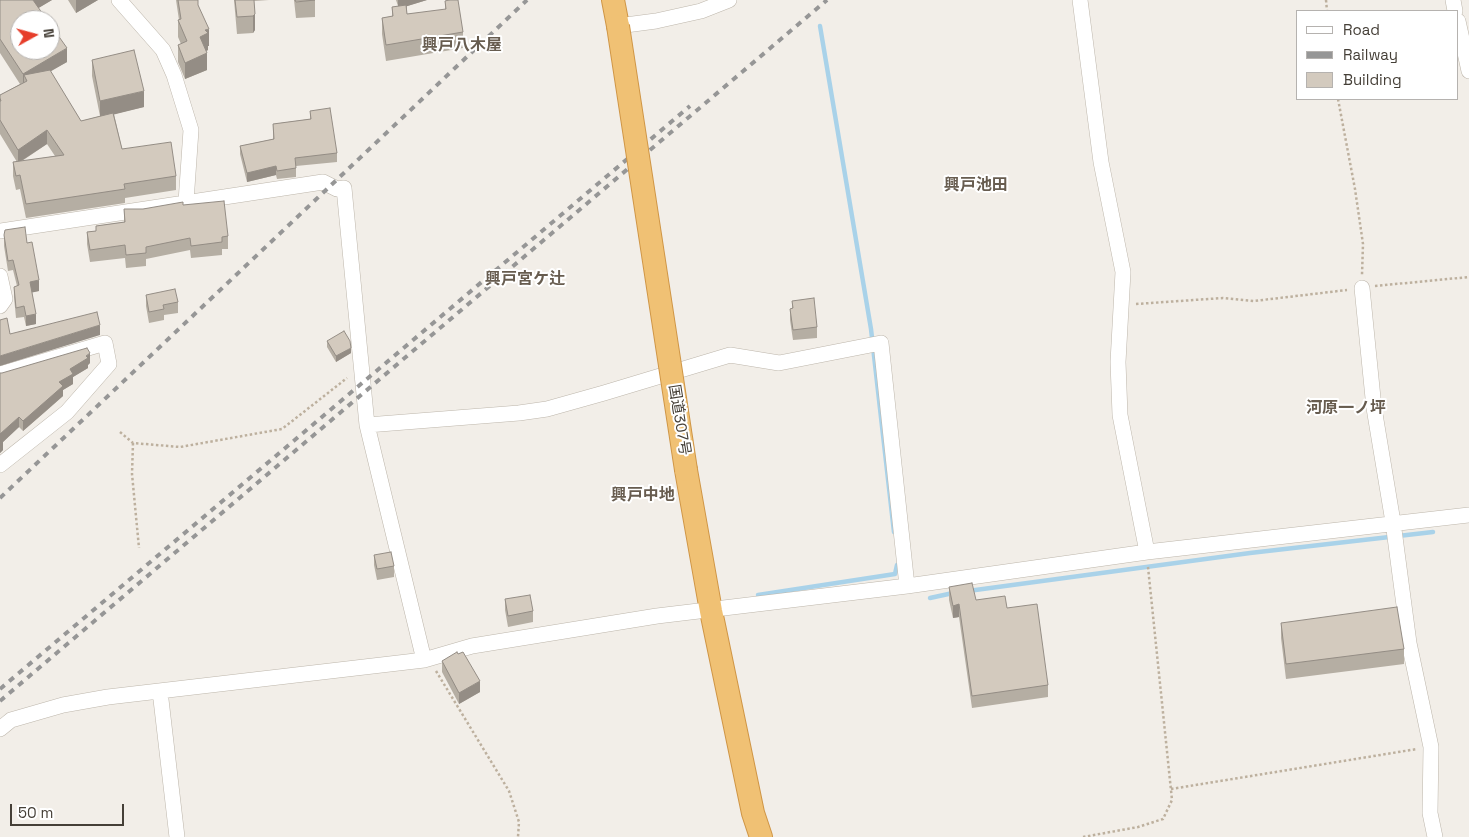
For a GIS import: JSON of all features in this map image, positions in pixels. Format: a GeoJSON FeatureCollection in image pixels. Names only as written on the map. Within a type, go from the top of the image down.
{"type":"FeatureCollection","features":[{"type":"Feature","properties":{"kind":"highway","name":"国道307号"},"geometry":{"type":"LineString","coordinates":[[614,0],[686,470],[712,611],[753,813],[761,837]]}},
{"type":"Feature","properties":{"kind":"street"},"geometry":{"type":"LineString","coordinates":[[120,0],[164,50],[174,75],[191,130],[186,202]]}},
{"type":"Feature","properties":{"kind":"street"},"geometry":{"type":"LineString","coordinates":[[618,26],[656,21],[702,11],[729,0]]}},
{"type":"Feature","properties":{"kind":"street"},"geometry":{"type":"LineString","coordinates":[[1080,0],[1101,162],[1123,272],[1123,302],[1118,362],[1120,415],[1146,552]]}},
{"type":"Feature","properties":{"kind":"street"},"geometry":{"type":"LineString","coordinates":[[1459,26],[1469,71]]}},
{"type":"Feature","properties":{"kind":"street"},"geometry":{"type":"LineString","coordinates":[[0,231],[323,182],[337,189],[344,188],[367,425],[428,659]]}},
{"type":"Feature","properties":{"kind":"street"},"geometry":{"type":"LineString","coordinates":[[0,276],[5,299],[0,306]]}},
{"type":"Feature","properties":{"kind":"street"},"geometry":{"type":"LineString","coordinates":[[1362,288],[1374,408],[1393,522],[1409,643],[1430,747],[1430,814],[1435,837]]}},
{"type":"Feature","properties":{"kind":"street"},"geometry":{"type":"LineString","coordinates":[[0,374],[105,342],[109,364],[67,412],[0,465]]}},
{"type":"Feature","properties":{"kind":"street"},"geometry":{"type":"LineString","coordinates":[[367,425],[520,414],[547,409],[604,393],[730,355],[779,363],[881,343],[907,586]]}},
{"type":"Feature","properties":{"kind":"street"},"geometry":{"type":"LineString","coordinates":[[0,729],[12,720],[63,705],[160,691],[428,659],[472,646],[657,616],[712,611],[907,586],[1146,552],[1393,522],[1469,515]]}},
{"type":"Feature","properties":{"kind":"street"},"geometry":{"type":"LineString","coordinates":[[160,691],[178,837]]}},
{"type":"Feature","properties":{"kind":"path"},"geometry":{"type":"LineString","coordinates":[[1338,100],[1363,244],[1362,288]]}},
{"type":"Feature","properties":{"kind":"path"},"geometry":{"type":"LineString","coordinates":[[1123,302],[1131,304],[1223,298],[1254,301],[1408,281],[1469,277]]}},
{"type":"Feature","properties":{"kind":"path"},"geometry":{"type":"LineString","coordinates":[[120,432],[133,443],[180,447],[282,429],[360,367]]}},
{"type":"Feature","properties":{"kind":"path"},"geometry":{"type":"LineString","coordinates":[[133,443],[132,474],[138,548]]}},
{"type":"Feature","properties":{"kind":"path"},"geometry":{"type":"LineString","coordinates":[[1082,837],[1138,827],[1163,819],[1172,800],[1146,552]]}},
{"type":"Feature","properties":{"kind":"path"},"geometry":{"type":"LineString","coordinates":[[428,659],[509,791],[519,822],[518,837]]}},
{"type":"Feature","properties":{"kind":"path"},"geometry":{"type":"LineString","coordinates":[[1171,788],[1430,747]]}},
{"type":"Feature","properties":{"kind":"building"},"geometry":{"type":"Polygon","coordinates":[[[0,0],[33,0],[40,10],[10,10],[10,54],[0,39],[0,0]]]}},
{"type":"Feature","properties":{"kind":"building"},"geometry":{"type":"Polygon","coordinates":[[[178,0],[198,0],[198,5],[209,29],[205,30],[208,33],[200,37],[207,53],[185,63],[178,45],[187,41],[178,20],[181,19],[178,0]]]}},
{"type":"Feature","properties":{"kind":"building"},"geometry":{"type":"Polygon","coordinates":[[[235,0],[254,0],[255,14],[253,16],[237,17],[235,0]]]}},
{"type":"Feature","properties":{"kind":"building"},"geometry":{"type":"Polygon","coordinates":[[[295,0],[315,0],[296,2],[295,0]]]}},
{"type":"Feature","properties":{"kind":"building"},"geometry":{"type":"Polygon","coordinates":[[[458,0],[463,32],[386,45],[382,18],[393,16],[392,7],[406,5],[407,14],[446,9],[445,1],[458,0]]]}},
{"type":"Feature","properties":{"kind":"building"},"geometry":{"type":"Polygon","coordinates":[[[60,38],[67,48],[60,52],[60,38]]]}},
{"type":"Feature","properties":{"kind":"building"},"geometry":{"type":"Polygon","coordinates":[[[134,50],[144,91],[100,101],[92,60],[134,50]]]}},
{"type":"Feature","properties":{"kind":"building"},"geometry":{"type":"Polygon","coordinates":[[[14,60],[47,60],[23,74],[14,60]]]}},
{"type":"Feature","properties":{"kind":"building"},"geometry":{"type":"Polygon","coordinates":[[[50,70],[81,121],[113,113],[122,149],[171,142],[176,176],[124,184],[125,189],[26,204],[20,175],[16,176],[13,162],[64,155],[47,130],[18,150],[0,120],[0,95],[27,81],[24,75],[50,70]]]}},
{"type":"Feature","properties":{"kind":"building"},"geometry":{"type":"Polygon","coordinates":[[[330,108],[337,153],[295,158],[296,168],[277,171],[276,166],[247,173],[240,146],[274,139],[273,124],[311,119],[310,111],[330,108]]]}},
{"type":"Feature","properties":{"kind":"building"},"geometry":{"type":"Polygon","coordinates":[[[224,201],[228,236],[222,237],[222,242],[191,246],[190,238],[146,247],[146,253],[126,255],[125,245],[90,250],[87,232],[96,231],[96,226],[125,222],[124,209],[143,209],[183,202],[183,205],[224,201]]]}},
{"type":"Feature","properties":{"kind":"building"},"geometry":{"type":"Polygon","coordinates":[[[25,227],[27,243],[32,242],[39,280],[30,282],[36,314],[26,316],[24,306],[16,308],[14,287],[19,285],[13,260],[8,261],[4,235],[5,230],[25,227]]]}},
{"type":"Feature","properties":{"kind":"building"},"geometry":{"type":"Polygon","coordinates":[[[175,289],[178,302],[163,305],[164,309],[149,312],[146,295],[175,289]]]}},
{"type":"Feature","properties":{"kind":"building"},"geometry":{"type":"Polygon","coordinates":[[[814,298],[817,327],[793,330],[790,309],[793,308],[792,301],[814,298]]]}},
{"type":"Feature","properties":{"kind":"building"},"geometry":{"type":"Polygon","coordinates":[[[97,312],[100,325],[0,356],[0,320],[7,318],[10,334],[97,312]]]}},
{"type":"Feature","properties":{"kind":"building"},"geometry":{"type":"Polygon","coordinates":[[[344,331],[350,341],[351,348],[336,356],[327,341],[344,331]]]}},
{"type":"Feature","properties":{"kind":"building"},"geometry":{"type":"Polygon","coordinates":[[[87,348],[90,353],[86,356],[88,358],[70,369],[73,374],[59,382],[63,386],[23,421],[19,417],[0,434],[0,373],[87,348]]]}},
{"type":"Feature","properties":{"kind":"building"},"geometry":{"type":"Polygon","coordinates":[[[391,552],[394,566],[377,569],[374,555],[391,552]]]}},
{"type":"Feature","properties":{"kind":"building"},"geometry":{"type":"Polygon","coordinates":[[[972,583],[976,600],[1005,596],[1007,608],[1037,604],[1048,685],[972,696],[959,604],[953,606],[949,587],[972,583]]]}},
{"type":"Feature","properties":{"kind":"building"},"geometry":{"type":"Polygon","coordinates":[[[530,595],[533,611],[508,616],[505,599],[530,595]]]}},
{"type":"Feature","properties":{"kind":"building"},"geometry":{"type":"Polygon","coordinates":[[[1397,607],[1404,649],[1286,664],[1281,623],[1397,607]]]}},
{"type":"Feature","properties":{"kind":"building"},"geometry":{"type":"Polygon","coordinates":[[[457,652],[458,654],[463,652],[480,681],[459,693],[442,661],[457,652]]]}},
{"type":"Feature","properties":{"kind":"waterway"},"geometry":{"type":"LineString","coordinates":[[820,26],[871,329],[894,532]]}},
{"type":"Feature","properties":{"kind":"waterway"},"geometry":{"type":"LineString","coordinates":[[968,591],[1250,553],[1433,532]]}},
{"type":"Feature","properties":{"kind":"waterway"},"geometry":{"type":"LineString","coordinates":[[758,595],[895,574],[897,565]]}},
{"type":"Feature","properties":{"kind":"waterway"},"geometry":{"type":"LineString","coordinates":[[930,598],[953,593]]}},
{"type":"Feature","properties":{"kind":"railway"},"geometry":{"type":"LineString","coordinates":[[0,498],[527,0]]}},
{"type":"Feature","properties":{"kind":"railway"},"geometry":{"type":"LineString","coordinates":[[0,701],[827,0]]}},
{"type":"Feature","properties":{"kind":"railway"},"geometry":{"type":"LineString","coordinates":[[0,689],[690,106]]}},
{"type":"Feature","properties":{"kind":"district","name":"興戸八木屋"},"geometry":{"type":"Point","coordinates":[462,46]}},
{"type":"Feature","properties":{"kind":"district","name":"興戸池田"},"geometry":{"type":"Point","coordinates":[976,186]}},
{"type":"Feature","properties":{"kind":"district","name":"興戸宮ケ辻"},"geometry":{"type":"Point","coordinates":[525,280]}},
{"type":"Feature","properties":{"kind":"district","name":"河原一ノ坪"},"geometry":{"type":"Point","coordinates":[1346,409]}},
{"type":"Feature","properties":{"kind":"district","name":"興戸中地"},"geometry":{"type":"Point","coordinates":[643,496]}}]}
